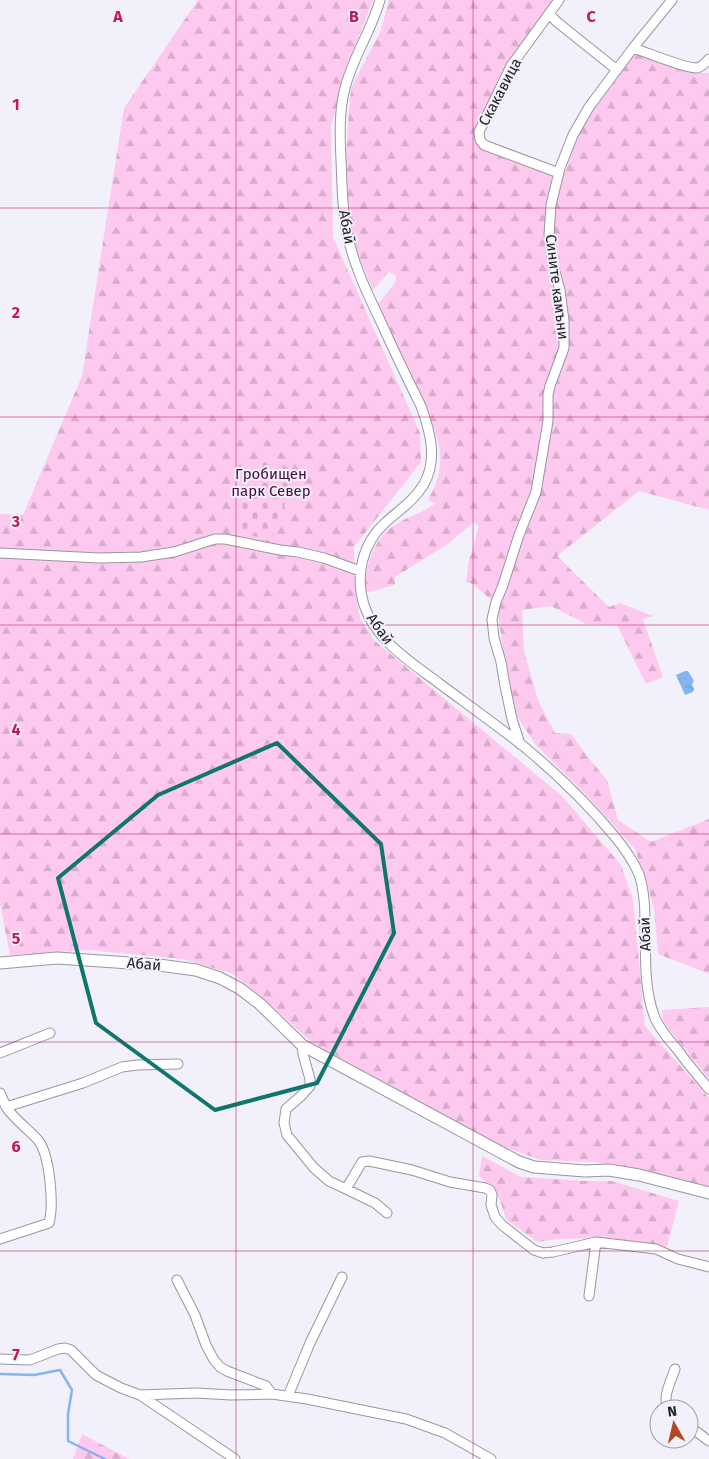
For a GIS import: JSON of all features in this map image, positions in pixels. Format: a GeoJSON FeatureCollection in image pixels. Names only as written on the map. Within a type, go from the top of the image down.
{"type":"FeatureCollection","features":[{"type":"Feature","properties":{"kind":"street","name":"Абай"},"geometry":{"type":"LineString","coordinates":[[380,0],[369,31],[352,66],[344,91],[341,122],[342,197],[346,228],[363,284],[428,424],[432,441],[432,455],[425,483],[406,507],[384,523],[372,537],[364,552],[360,571],[360,588],[364,604],[370,619],[382,637],[401,655],[553,771],[615,837],[629,856],[639,876],[644,898],[646,976],[655,1018],[663,1032],[709,1089]]}},
{"type":"Feature","properties":{"kind":"street","name":"Скакавица"},"geometry":{"type":"LineString","coordinates":[[559,0],[511,66],[479,132],[480,140],[484,145],[559,173]]}},
{"type":"Feature","properties":{"kind":"street","name":"Сините камъни"},"geometry":{"type":"LineString","coordinates":[[520,744],[504,686],[492,619],[519,535],[536,492],[548,421],[548,395],[564,348],[564,321],[560,290],[549,236],[551,206],[559,173],[573,136],[589,107],[672,0]]}},
{"type":"Feature","properties":{"kind":"street"},"geometry":{"type":"LineString","coordinates":[[548,14],[617,70]]}},
{"type":"Feature","properties":{"kind":"street"},"geometry":{"type":"LineString","coordinates":[[633,48],[696,68],[709,59]]}},
{"type":"Feature","properties":{"kind":"street"},"geometry":{"type":"LineString","coordinates":[[0,553],[99,558],[141,557],[174,552],[215,539],[225,539],[324,558],[360,571]]}},
{"type":"Feature","properties":{"kind":"street","name":"Абай"},"geometry":{"type":"LineString","coordinates":[[0,963],[56,958],[159,965],[196,970],[220,978],[239,988],[260,1004],[302,1045],[519,1162],[534,1167],[585,1171],[609,1170],[639,1174],[709,1193]]}},
{"type":"Feature","properties":{"kind":"street"},"geometry":{"type":"LineString","coordinates":[[0,1053],[50,1033]]}},
{"type":"Feature","properties":{"kind":"street"},"geometry":{"type":"LineString","coordinates":[[302,1045],[302,1054],[310,1079],[310,1086],[286,1109],[284,1123],[286,1135],[314,1168],[329,1181],[375,1203],[387,1212]]}},
{"type":"Feature","properties":{"kind":"street"},"geometry":{"type":"LineString","coordinates":[[6,1107],[83,1083],[122,1067],[178,1064]]}},
{"type":"Feature","properties":{"kind":"street"},"geometry":{"type":"LineString","coordinates":[[0,1093],[6,1107],[39,1142],[51,1183],[51,1216],[49,1223],[0,1238]]}},
{"type":"Feature","properties":{"kind":"street"},"geometry":{"type":"LineString","coordinates":[[346,1189],[362,1162],[369,1161],[412,1170],[450,1182],[490,1190],[492,1194],[491,1205],[495,1217],[502,1225],[534,1250],[543,1253],[596,1242],[656,1249],[678,1259],[709,1267]]}},
{"type":"Feature","properties":{"kind":"street"},"geometry":{"type":"LineString","coordinates":[[589,1296],[596,1242]]}},
{"type":"Feature","properties":{"kind":"street"},"geometry":{"type":"LineString","coordinates":[[288,1396],[310,1343],[342,1278]]}},
{"type":"Feature","properties":{"kind":"street"},"geometry":{"type":"LineString","coordinates":[[177,1280],[214,1360],[227,1371],[266,1386],[272,1394]]}},
{"type":"Feature","properties":{"kind":"street"},"geometry":{"type":"LineString","coordinates":[[0,1359],[30,1360],[65,1348],[71,1350],[96,1375],[140,1395],[235,1459]]}},
{"type":"Feature","properties":{"kind":"street"},"geometry":{"type":"LineString","coordinates":[[666,1399],[675,1369]]}},
{"type":"Feature","properties":{"kind":"street"},"geometry":{"type":"LineString","coordinates":[[140,1395],[196,1392],[288,1396],[406,1419],[445,1433],[491,1459]]}},
{"type":"Feature","properties":{"kind":"highlighted area"},"geometry":{"type":"Polygon","coordinates":[[[277,743],[381,844],[394,933],[317,1083],[215,1110],[96,1023],[58,878],[158,795],[277,743]]]}},
{"type":"Feature","properties":{"kind":"green space"},"geometry":{"type":"Polygon","coordinates":[[[198,0],[373,0],[351,57],[331,126],[333,237],[420,433],[421,462],[354,547],[355,590],[360,618],[375,641],[563,797],[621,865],[633,899],[645,1026],[709,1098],[709,1187],[676,1178],[595,1162],[541,1160],[502,1146],[311,1042],[263,998],[233,974],[183,959],[88,950],[10,955],[0,904],[0,514],[23,515],[82,376],[124,108],[198,0]]]}},
{"type":"Feature","properties":{"kind":"green space"},"geometry":{"type":"Polygon","coordinates":[[[389,0],[556,0],[507,66],[479,132],[485,145],[565,173],[582,121],[632,53],[697,73],[709,73],[709,510],[639,491],[557,556],[609,607],[620,603],[653,616],[643,619],[663,677],[646,684],[617,625],[586,624],[551,606],[522,610],[524,651],[538,700],[555,733],[571,734],[607,780],[618,820],[651,842],[709,819],[709,974],[658,954],[654,908],[635,849],[587,796],[535,744],[517,716],[504,659],[497,605],[473,584],[466,582],[469,560],[479,526],[474,522],[448,544],[395,577],[395,585],[365,593],[366,575],[374,548],[392,527],[436,503],[428,500],[440,468],[439,445],[432,423],[377,305],[395,283],[396,276],[389,272],[373,290],[355,246],[349,216],[346,156],[351,88],[381,30],[389,0]]]}},
{"type":"Feature","properties":{"kind":"green space","name":"Гробищен парк Север"},"geometry":{"type":"Polygon","coordinates":[[[260,454],[297,472],[271,541],[233,530],[260,454]]]}},
{"type":"Feature","properties":{"kind":"green space"},"geometry":{"type":"Polygon","coordinates":[[[709,1007],[709,1079],[663,1022],[662,1010],[709,1007]]]}},
{"type":"Feature","properties":{"kind":"green space"},"geometry":{"type":"Polygon","coordinates":[[[482,1156],[521,1177],[612,1181],[679,1201],[667,1247],[586,1238],[537,1242],[506,1219],[500,1200],[479,1175],[482,1156]]]}},
{"type":"Feature","properties":{"kind":"green space"},"geometry":{"type":"Polygon","coordinates":[[[82,1434],[129,1459],[73,1459],[82,1434]]]}},
{"type":"Feature","properties":{"kind":"water"},"geometry":{"type":"Polygon","coordinates":[[[688,671],[694,681],[692,684],[694,689],[693,692],[685,695],[676,675],[688,671]]]}},
{"type":"Feature","properties":{"kind":"waterway"},"geometry":{"type":"LineString","coordinates":[[0,1374],[34,1375],[60,1370],[72,1390],[68,1414],[68,1441],[105,1459]]}}]}
